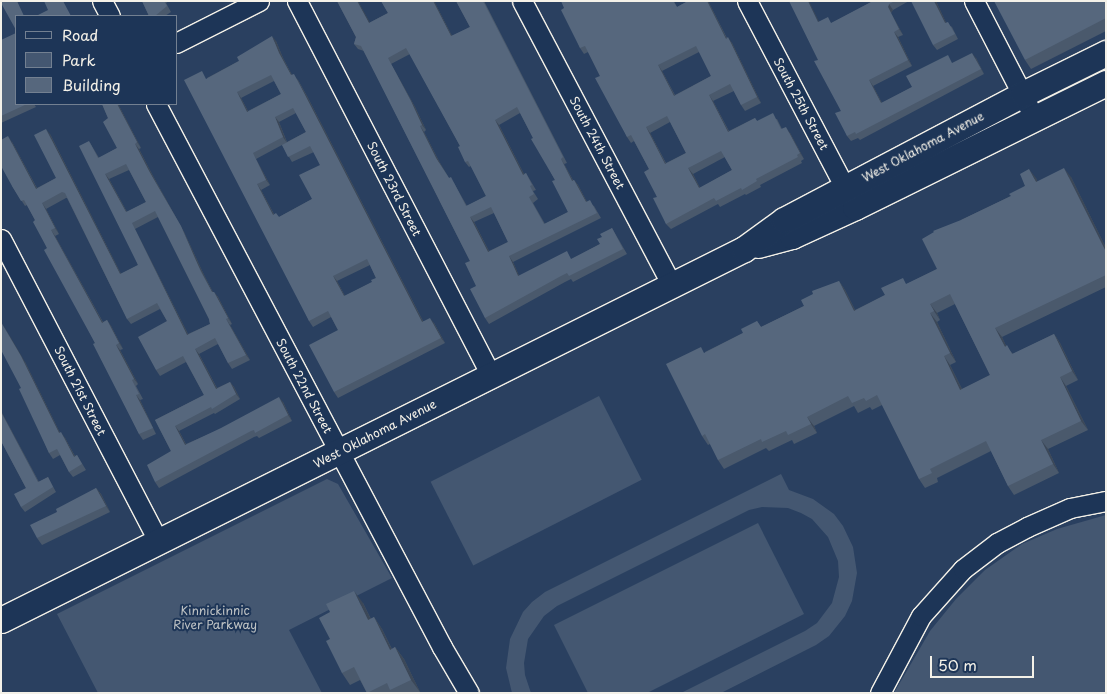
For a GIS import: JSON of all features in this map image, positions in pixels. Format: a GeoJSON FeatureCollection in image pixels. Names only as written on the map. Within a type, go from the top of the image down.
{"type":"FeatureCollection","features":[{"type":"Feature","properties":{"kind":"main road","name":"West Oklahoma Avenue"},"geometry":{"type":"LineString","coordinates":[[3,620],[744,249],[792,236],[850,198],[1023,94],[1106,53]]}},
{"type":"Feature","properties":{"kind":"main road","name":"West Oklahoma Avenue"},"geometry":{"type":"LineString","coordinates":[[850,198],[1035,119],[1105,83]]}},
{"type":"Feature","properties":{"kind":"street"},"geometry":{"type":"LineString","coordinates":[[102,1],[109,15]]}},
{"type":"Feature","properties":{"kind":"street"},"geometry":{"type":"LineString","coordinates":[[178,42],[259,1]]}},
{"type":"Feature","properties":{"kind":"street","name":"South 23rd Street"},"geometry":{"type":"LineString","coordinates":[[297,1],[491,375]]}},
{"type":"Feature","properties":{"kind":"street","name":"South 24th Street"},"geometry":{"type":"LineString","coordinates":[[522,1],[672,285]]}},
{"type":"Feature","properties":{"kind":"street","name":"South 25th Street"},"geometry":{"type":"LineString","coordinates":[[747,1],[850,198]]}},
{"type":"Feature","properties":{"kind":"street"},"geometry":{"type":"LineString","coordinates":[[974,1],[1035,119]]}},
{"type":"Feature","properties":{"kind":"street","name":"South 22nd Street"},"geometry":{"type":"LineString","coordinates":[[157,105],[442,647],[470,693]]}},
{"type":"Feature","properties":{"kind":"street","name":"South 21st Street"},"geometry":{"type":"LineString","coordinates":[[1,239],[159,542]]}},
{"type":"Feature","properties":{"kind":"street"},"geometry":{"type":"LineString","coordinates":[[880,693],[921,616],[963,569],[997,543],[1027,527],[1070,508],[1106,501]]}},
{"type":"Feature","properties":{"kind":"green space"},"geometry":{"type":"Polygon","coordinates":[[[599,396],[642,480],[473,566],[431,482],[599,396]]]}},
{"type":"Feature","properties":{"kind":"green space"},"geometry":{"type":"Polygon","coordinates":[[[781,474],[789,490],[813,499],[834,514],[843,526],[853,547],[857,573],[852,601],[845,616],[829,636],[816,645],[721,693],[681,693],[805,631],[817,623],[832,603],[839,577],[838,561],[828,537],[812,519],[801,513],[788,508],[762,507],[749,510],[557,606],[544,616],[528,639],[524,663],[525,675],[531,693],[512,693],[506,668],[510,639],[523,612],[532,602],[545,592],[781,474]]]}},
{"type":"Feature","properties":{"kind":"green space","name":"Kinnickinnic River Parkway"},"geometry":{"type":"Polygon","coordinates":[[[327,479],[338,484],[392,578],[289,630],[322,693],[98,693],[57,614],[327,479]]]}},
{"type":"Feature","properties":{"kind":"green space"},"geometry":{"type":"Polygon","coordinates":[[[1106,515],[1106,693],[894,693],[930,631],[956,599],[985,570],[1022,544],[1057,529],[1106,515]]]}},
{"type":"Feature","properties":{"kind":"green space"},"geometry":{"type":"Polygon","coordinates":[[[758,523],[804,614],[647,693],[588,693],[554,625],[758,523]]]}},
{"type":"Feature","properties":{"kind":"building"},"geometry":{"type":"Polygon","coordinates":[[[1,1],[17,1],[24,15],[15,15],[15,28],[1,1]]]}},
{"type":"Feature","properties":{"kind":"building"},"geometry":{"type":"Polygon","coordinates":[[[44,1],[63,1],[70,15],[38,15],[48,10],[44,1]]]}},
{"type":"Feature","properties":{"kind":"building"},"geometry":{"type":"Polygon","coordinates":[[[142,1],[164,1],[167,6],[156,15],[149,15],[142,1]]]}},
{"type":"Feature","properties":{"kind":"building"},"geometry":{"type":"Polygon","coordinates":[[[337,1],[357,1],[369,23],[388,13],[381,1],[433,1],[451,36],[470,27],[456,1],[483,1],[563,157],[561,159],[572,181],[574,180],[586,202],[590,200],[597,213],[509,256],[518,276],[567,251],[571,259],[600,244],[597,239],[602,237],[600,234],[612,228],[623,249],[569,276],[567,273],[561,276],[485,318],[470,289],[476,286],[465,263],[470,261],[361,46],[354,44],[356,37],[337,1]],[[406,48],[388,58],[411,101],[422,125],[420,126],[436,158],[449,178],[451,177],[466,206],[486,196],[468,161],[465,162],[458,147],[460,146],[406,48]],[[517,107],[495,120],[523,175],[526,173],[532,185],[530,186],[534,194],[529,197],[544,224],[568,212],[552,181],[555,180],[531,139],[533,138],[517,107]],[[491,207],[470,217],[488,252],[508,242],[491,207]]]}},
{"type":"Feature","properties":{"kind":"building"},"geometry":{"type":"Polygon","coordinates":[[[561,1],[673,1],[677,7],[688,1],[707,1],[726,39],[728,37],[757,97],[741,105],[730,84],[709,95],[728,132],[755,118],[757,121],[773,113],[781,129],[786,127],[800,153],[797,155],[798,157],[756,179],[757,181],[742,190],[741,188],[716,201],[714,198],[666,224],[653,198],[657,197],[644,172],[649,169],[631,135],[627,137],[595,78],[600,76],[585,46],[580,48],[561,10],[564,8],[561,1]],[[696,46],[658,65],[674,96],[711,76],[696,46]],[[667,116],[646,127],[665,164],[686,153],[667,116]],[[721,151],[688,168],[699,188],[732,170],[721,151]]]}},
{"type":"Feature","properties":{"kind":"building"},"geometry":{"type":"Polygon","coordinates":[[[789,1],[808,1],[818,22],[828,17],[831,23],[873,1],[895,1],[889,4],[888,7],[899,29],[894,32],[908,60],[869,80],[881,103],[912,87],[906,76],[948,55],[952,63],[972,53],[981,69],[856,134],[855,132],[847,136],[835,113],[841,111],[814,61],[818,60],[789,1]]]}},
{"type":"Feature","properties":{"kind":"building"},"geometry":{"type":"Polygon","coordinates":[[[911,1],[934,1],[945,23],[948,22],[955,34],[933,45],[911,1]]]}},
{"type":"Feature","properties":{"kind":"building"},"geometry":{"type":"Polygon","coordinates":[[[994,1],[1106,1],[1106,18],[1025,60],[994,1]]]}},
{"type":"Feature","properties":{"kind":"building"},"geometry":{"type":"Polygon","coordinates":[[[15,33],[15,105],[25,105],[1,116],[1,40],[15,33]]]}},
{"type":"Feature","properties":{"kind":"building"},"geometry":{"type":"Polygon","coordinates":[[[272,36],[291,75],[294,74],[303,91],[422,322],[430,318],[441,338],[334,392],[309,345],[338,330],[328,311],[309,321],[184,80],[202,71],[206,79],[239,61],[237,57],[272,36]],[[271,75],[237,92],[247,112],[281,94],[271,75]],[[293,108],[275,117],[283,137],[253,153],[266,180],[257,184],[273,215],[276,213],[279,217],[312,199],[299,175],[320,165],[310,146],[288,157],[282,145],[306,132],[293,108]],[[367,259],[333,276],[344,296],[372,282],[371,280],[376,278],[367,259]]]}},
{"type":"Feature","properties":{"kind":"building"},"geometry":{"type":"Polygon","coordinates":[[[102,105],[118,105],[137,142],[135,144],[181,226],[201,272],[212,292],[214,292],[228,318],[226,319],[246,355],[228,363],[215,338],[195,349],[216,389],[230,382],[236,394],[212,409],[211,407],[175,426],[185,445],[279,397],[288,415],[255,433],[254,430],[251,431],[155,482],[147,465],[171,451],[155,420],[204,395],[183,356],[156,370],[138,337],[167,321],[157,303],[127,319],[65,193],[62,192],[42,203],[55,228],[51,230],[102,323],[107,320],[119,343],[116,345],[134,379],[132,380],[139,394],[136,395],[153,428],[139,434],[93,344],[95,343],[44,250],[47,248],[33,222],[35,220],[24,200],[21,201],[1,166],[1,140],[8,136],[36,189],[56,178],[34,135],[46,129],[120,274],[138,265],[79,146],[89,141],[98,158],[117,148],[103,122],[108,118],[102,105]],[[126,164],[105,174],[126,212],[146,202],[126,164]],[[155,211],[132,223],[187,335],[210,324],[155,211]]]}},
{"type":"Feature","properties":{"kind":"building"},"geometry":{"type":"Polygon","coordinates":[[[1064,168],[1106,252],[1106,275],[995,328],[1005,347],[1007,345],[1012,354],[1054,334],[1072,371],[1060,377],[1081,421],[1041,440],[1053,464],[1008,486],[986,441],[930,469],[932,473],[919,479],[877,395],[866,401],[864,398],[852,403],[848,396],[807,417],[811,424],[788,435],[786,431],[762,442],[761,439],[718,460],[705,434],[702,436],[666,364],[701,347],[704,353],[743,333],[741,329],[757,321],[761,327],[804,306],[801,300],[813,294],[812,291],[839,281],[854,311],[885,295],[881,288],[903,278],[906,284],[937,269],[922,239],[933,231],[1011,196],[1009,194],[1025,186],[1020,174],[1029,169],[1036,182],[1064,168]],[[950,294],[930,304],[934,311],[930,313],[950,353],[944,356],[960,390],[990,375],[950,294]]]}},
{"type":"Feature","properties":{"kind":"building"},"geometry":{"type":"Polygon","coordinates":[[[1,322],[21,356],[59,433],[61,432],[74,457],[77,455],[82,464],[69,472],[57,449],[49,453],[19,389],[21,388],[1,350],[1,322]]]}},
{"type":"Feature","properties":{"kind":"building"},"geometry":{"type":"Polygon","coordinates":[[[1,412],[38,482],[48,477],[53,487],[21,507],[14,494],[26,488],[1,441],[1,412]]]}},
{"type":"Feature","properties":{"kind":"building"},"geometry":{"type":"Polygon","coordinates":[[[96,488],[106,506],[37,538],[30,525],[57,512],[56,509],[96,488]]]}},
{"type":"Feature","properties":{"kind":"building"},"geometry":{"type":"Polygon","coordinates":[[[354,591],[368,620],[374,617],[390,650],[395,647],[411,680],[390,690],[387,683],[367,693],[354,667],[342,673],[326,641],[330,639],[319,618],[330,612],[326,604],[354,591]]]}}]}
